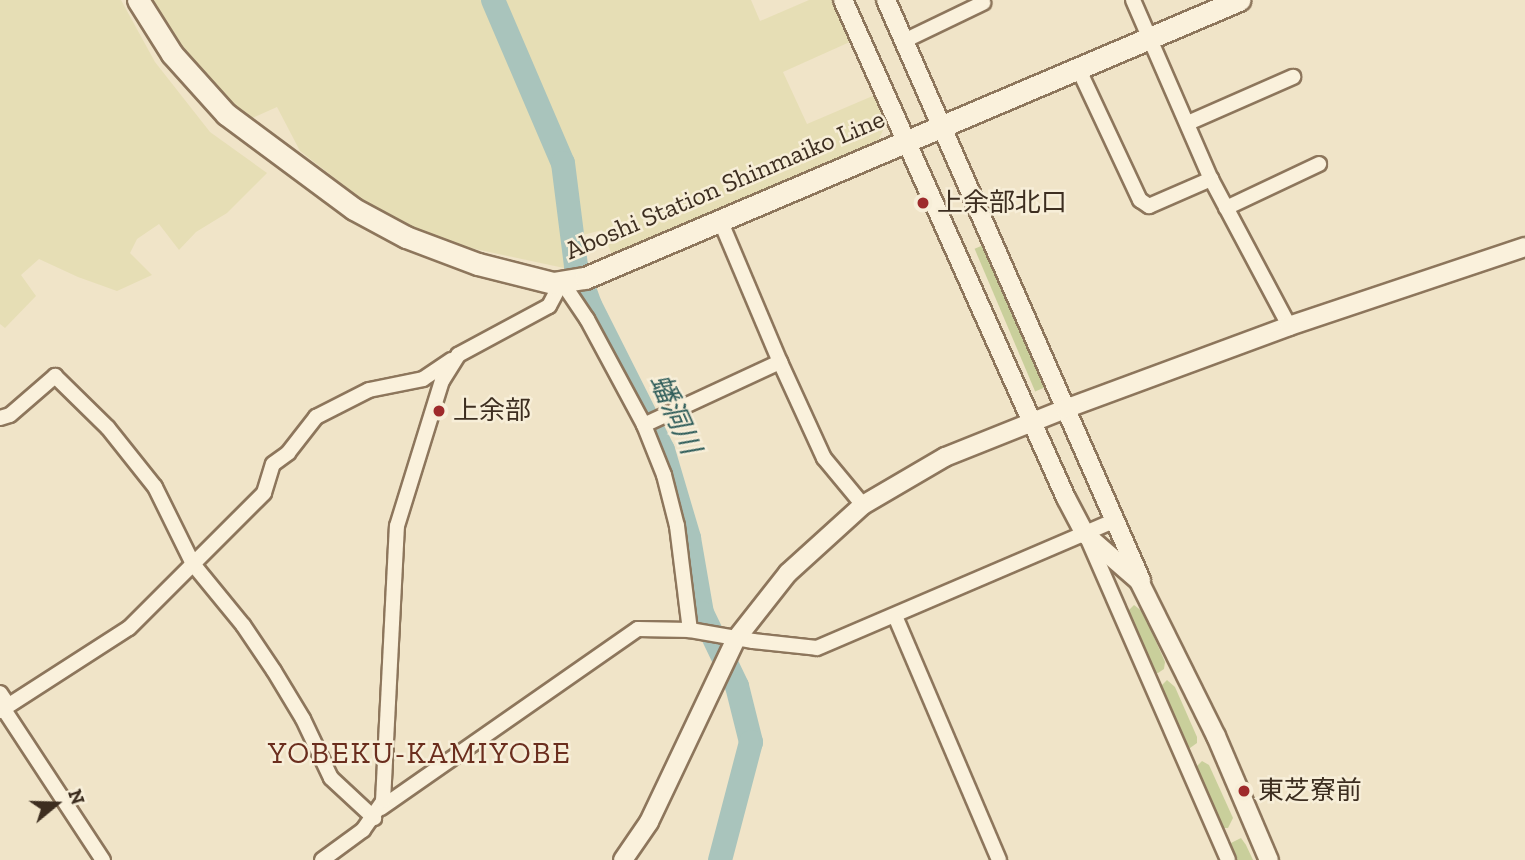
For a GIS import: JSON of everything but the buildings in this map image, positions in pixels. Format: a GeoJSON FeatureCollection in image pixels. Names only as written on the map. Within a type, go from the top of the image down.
{"type":"FeatureCollection","features":[{"type":"Feature","properties":{"kind":"main road","name":"Aboshi Station Shinmaiko Line"},"geometry":{"type":"LineString","coordinates":[[138,0],[172,54],[226,114],[354,209],[406,237],[478,264],[530,279],[573,281],[939,125],[961,120],[1239,0]]}},
{"type":"Feature","properties":{"kind":"street"},"geometry":{"type":"LineString","coordinates":[[843,0],[1031,424],[1085,534],[1228,860]]}},
{"type":"Feature","properties":{"kind":"street"},"geometry":{"type":"LineString","coordinates":[[886,0],[1065,410],[1116,520],[1155,616]]}},
{"type":"Feature","properties":{"kind":"street"},"geometry":{"type":"LineString","coordinates":[[1133,0],[1211,179],[1289,326]]}},
{"type":"Feature","properties":{"kind":"street"},"geometry":{"type":"LineString","coordinates":[[904,41],[984,3]]}},
{"type":"Feature","properties":{"kind":"street"},"geometry":{"type":"LineString","coordinates":[[1079,70],[1140,200],[1149,206],[1211,179]]}},
{"type":"Feature","properties":{"kind":"street"},"geometry":{"type":"LineString","coordinates":[[1188,123],[1293,77]]}},
{"type":"Feature","properties":{"kind":"street"},"geometry":{"type":"LineString","coordinates":[[1226,208],[1319,164]]}},
{"type":"Feature","properties":{"kind":"street"},"geometry":{"type":"LineString","coordinates":[[720,219],[824,458],[863,505]]}},
{"type":"Feature","properties":{"kind":"street"},"geometry":{"type":"LineString","coordinates":[[623,860],[649,822],[744,640],[788,573],[863,505],[946,457],[1065,410],[1289,326],[1525,247]]}},
{"type":"Feature","properties":{"kind":"street"},"geometry":{"type":"LineString","coordinates":[[103,860],[3,704],[129,628],[264,493],[273,464],[288,453],[316,417],[369,390],[423,379],[458,355],[549,306],[573,281],[587,319],[644,425],[664,475],[677,526],[690,630]]}},
{"type":"Feature","properties":{"kind":"street"},"geometry":{"type":"LineString","coordinates":[[377,813],[385,786],[397,526],[436,396],[458,355]]}},
{"type":"Feature","properties":{"kind":"street"},"geometry":{"type":"LineString","coordinates":[[644,425],[780,362]]}},
{"type":"Feature","properties":{"kind":"street"},"geometry":{"type":"LineString","coordinates":[[0,418],[10,415],[55,376],[108,428],[155,487],[193,564],[243,625],[274,671],[303,719],[331,778],[377,813]]}},
{"type":"Feature","properties":{"kind":"street"},"geometry":{"type":"LineString","coordinates":[[321,860],[356,836],[377,813],[638,629],[690,630],[744,640],[817,648],[1116,520]]}},
{"type":"Feature","properties":{"kind":"street"},"geometry":{"type":"LineString","coordinates":[[1085,534],[1139,581],[1216,736],[1269,860]]}},
{"type":"Feature","properties":{"kind":"street"},"geometry":{"type":"LineString","coordinates":[[895,616],[999,860]]}},
{"type":"Feature","properties":{"kind":"shaded area"},"geometry":{"type":"Polygon","coordinates":[[[0,0],[121,0],[155,62],[210,132],[267,173],[227,213],[196,232],[179,250],[159,224],[137,239],[130,253],[152,275],[117,291],[39,259],[21,275],[36,296],[5,328],[0,324],[0,0]]]}},
{"type":"Feature","properties":{"kind":"shaded area"},"geometry":{"type":"Polygon","coordinates":[[[149,0],[751,0],[760,21],[809,0],[834,0],[852,41],[783,72],[807,124],[875,95],[886,124],[878,141],[711,215],[612,255],[602,230],[583,235],[583,262],[564,268],[461,246],[409,226],[359,197],[300,151],[277,107],[248,120],[217,94],[175,46],[149,0]]]}},
{"type":"Feature","properties":{"kind":"green space"},"geometry":{"type":"Polygon","coordinates":[[[993,241],[1054,384],[1035,391],[975,249],[993,241]]]}},
{"type":"Feature","properties":{"kind":"green space"},"geometry":{"type":"Polygon","coordinates":[[[1134,605],[1143,612],[1165,662],[1164,669],[1158,673],[1151,672],[1126,613],[1134,605]]]}},
{"type":"Feature","properties":{"kind":"green space"},"geometry":{"type":"Polygon","coordinates":[[[1167,680],[1175,687],[1197,737],[1197,743],[1190,748],[1184,747],[1159,688],[1167,680]]]}},
{"type":"Feature","properties":{"kind":"green space"},"geometry":{"type":"Polygon","coordinates":[[[1202,761],[1209,765],[1233,818],[1228,828],[1219,828],[1194,769],[1202,761]]]}},
{"type":"Feature","properties":{"kind":"green space"},"geometry":{"type":"Polygon","coordinates":[[[1241,838],[1253,860],[1234,860],[1231,843],[1241,838]]]}},
{"type":"Feature","properties":{"kind":"waterway","name":"蟠洞川"},"geometry":{"type":"LineString","coordinates":[[493,0],[563,163],[576,266],[590,305],[663,450],[689,538],[702,613],[737,686],[751,742],[720,860]]}},
{"type":"Feature","properties":{"kind":"place","name":"上余部北口"},"geometry":{"type":"Point","coordinates":[923,203]}},
{"type":"Feature","properties":{"kind":"place","name":"上余部"},"geometry":{"type":"Point","coordinates":[439,411]}},
{"type":"Feature","properties":{"kind":"place","name":"東芝寮前"},"geometry":{"type":"Point","coordinates":[1244,791]}},
{"type":"Feature","properties":{"kind":"district","name":"YOBEKU-KAMIYOBE"},"geometry":{"type":"Point","coordinates":[420,753]}}]}
